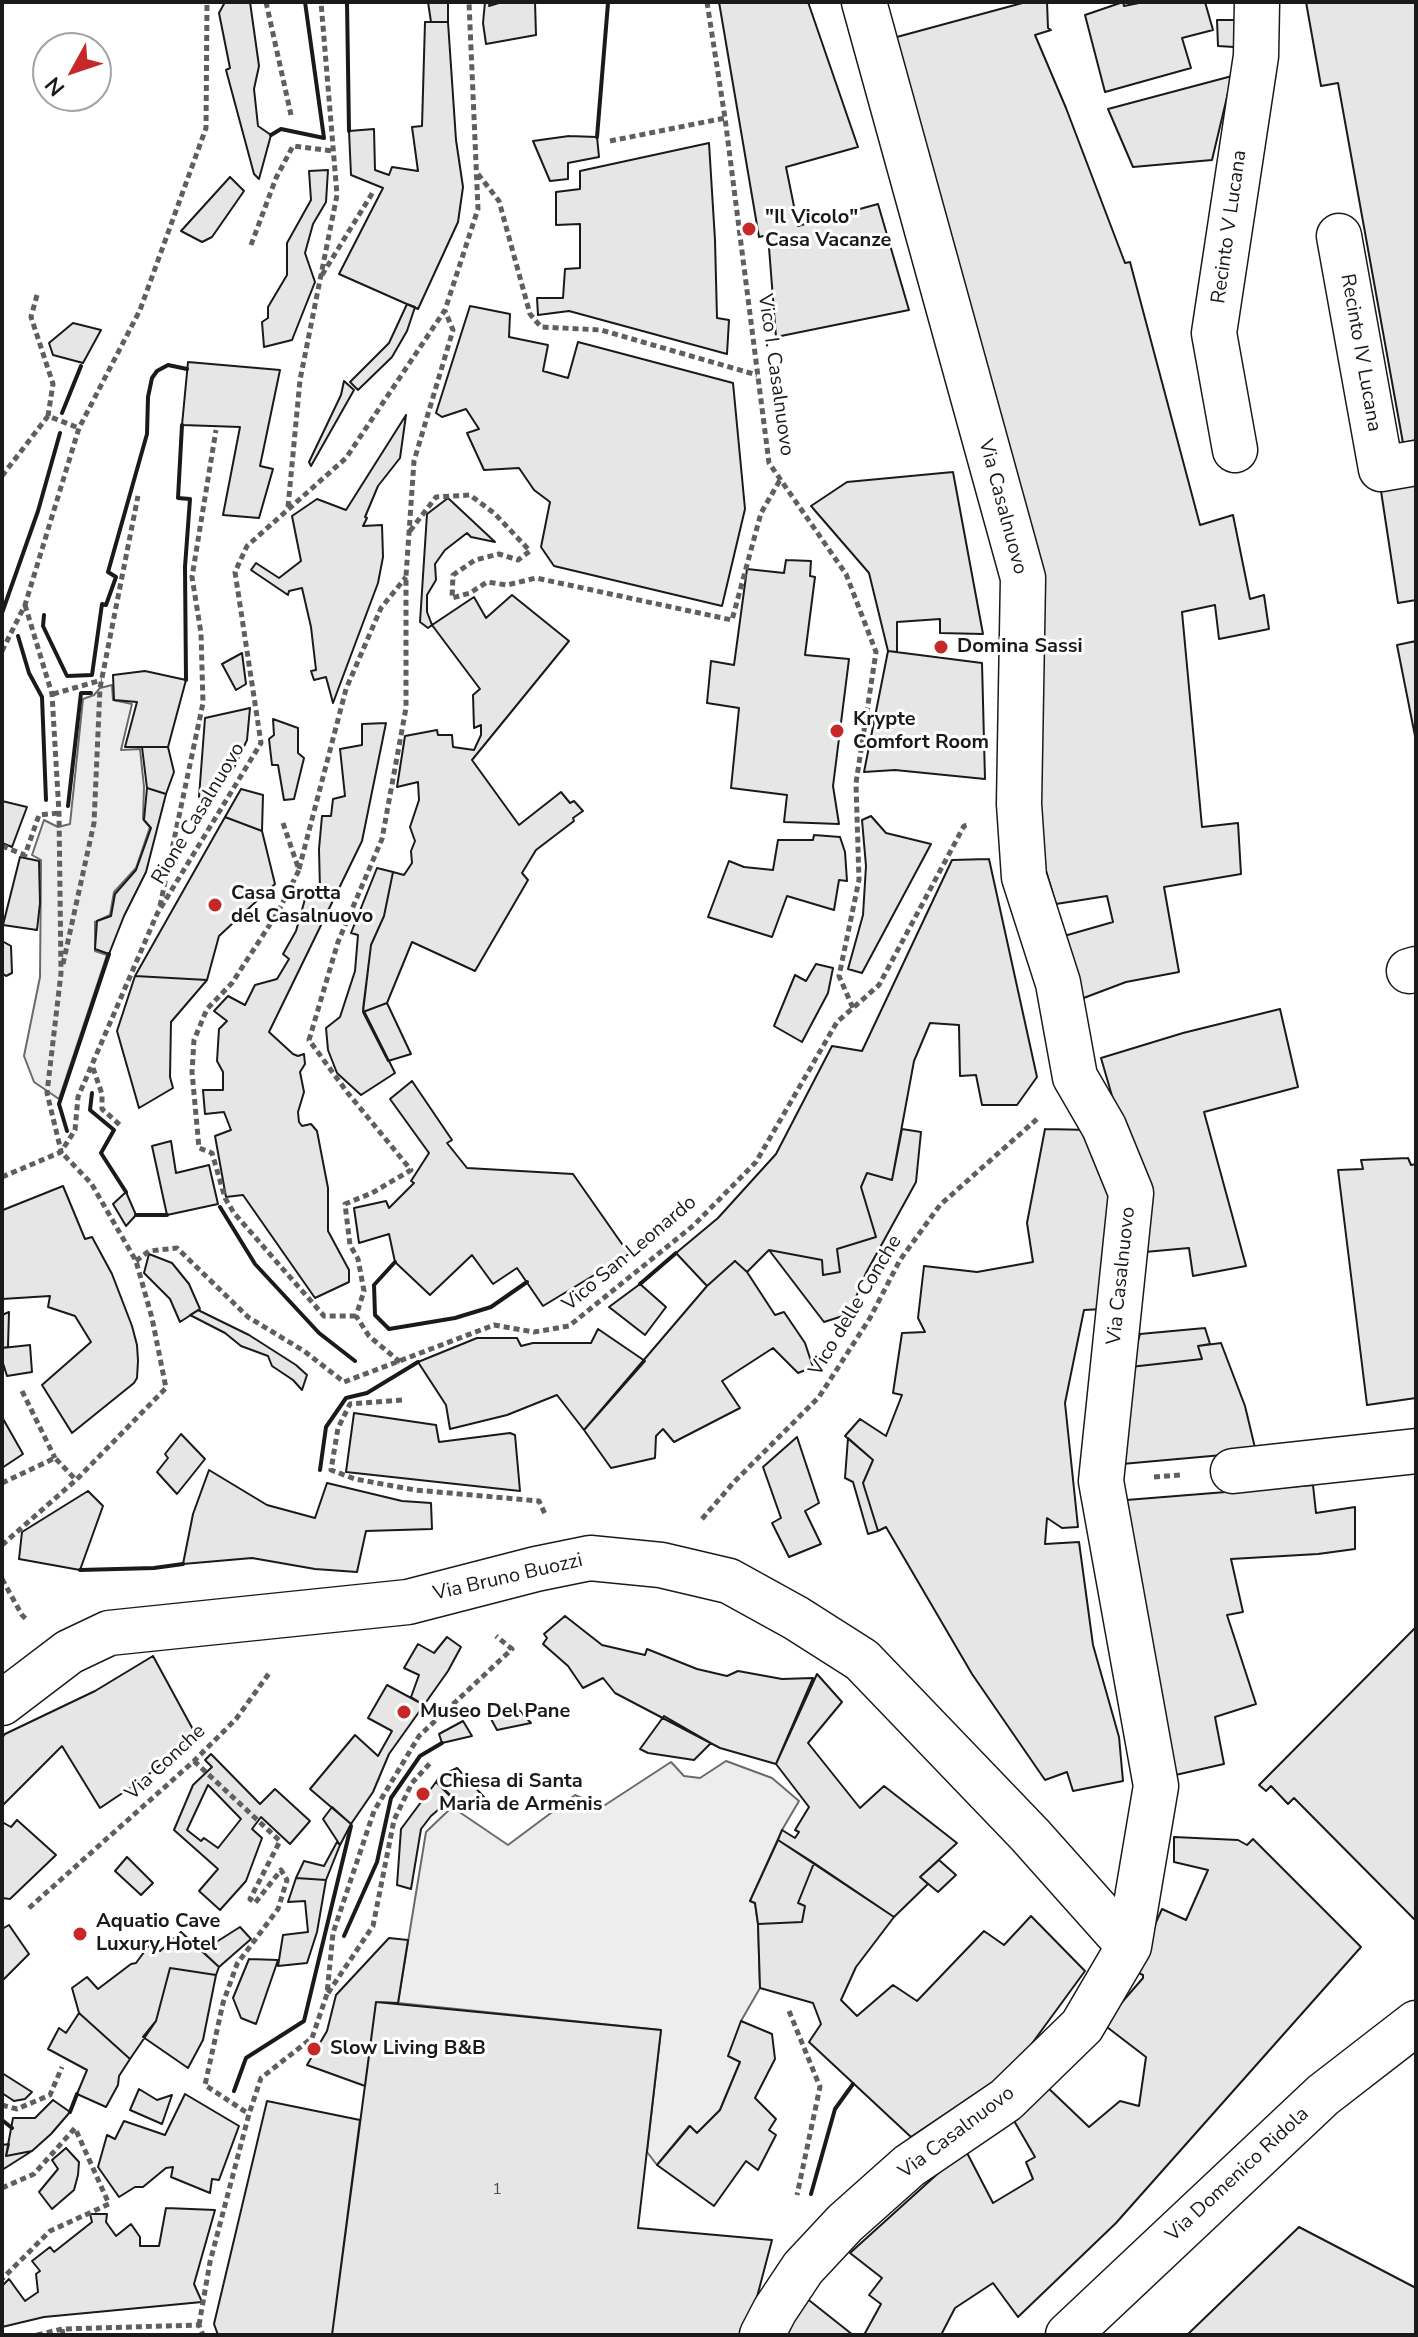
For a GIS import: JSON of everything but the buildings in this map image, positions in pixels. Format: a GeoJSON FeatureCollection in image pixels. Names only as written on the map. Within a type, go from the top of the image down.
{"type":"FeatureCollection","features":[{"type":"Feature","properties":{"kind":"street","name":"Via Casalnuovo"},"geometry":{"type":"LineString","coordinates":[[762,2335],[803,2268],[845,2223],[909,2166],[1006,2100],[1082,2026],[1129,1946],[1156,1786],[1101,1481],[1131,1193],[1104,1127],[1075,1077],[1058,983],[1024,877],[1019,804],[1023,578],[864,2]]}},
{"type":"Feature","properties":{"kind":"street","name":"Recinto V Lucana"},"geometry":{"type":"LineString","coordinates":[[1235,450],[1214,333],[1256,56],[1257,2]]}},
{"type":"Feature","properties":{"kind":"street","name":"Recinto IV Lucana"},"geometry":{"type":"LineString","coordinates":[[1339,236],[1398,466]]}},
{"type":"Feature","properties":{"kind":"street"},"geometry":{"type":"LineString","coordinates":[[1233,1471],[1416,1451]]}},
{"type":"Feature","properties":{"kind":"street","name":"Via Bruno Buozzi"},"geometry":{"type":"LineString","coordinates":[[2,1703],[69,1652],[109,1633],[408,1602],[590,1558],[661,1565],[729,1581],[796,1618],[862,1660],[1030,1835],[1129,1946]]}},
{"type":"Feature","properties":{"kind":"street","name":"Via Domenico Ridola"},"geometry":{"type":"LineString","coordinates":[[1068,2335],[1323,2095],[1416,2023]]}},
{"type":"Feature","properties":{"kind":"path"},"geometry":{"type":"LineString","coordinates":[[2,651],[25,605],[79,428],[140,310],[206,128],[207,2]]}},
{"type":"Feature","properties":{"kind":"path"},"geometry":{"type":"LineString","coordinates":[[266,2],[291,115]]}},
{"type":"Feature","properties":{"kind":"path"},"geometry":{"type":"LineString","coordinates":[[288,508],[300,380],[337,195],[321,2]]}},
{"type":"Feature","properties":{"kind":"path","name":"Rione Casalnuovo"},"geometry":{"type":"LineString","coordinates":[[61,1152],[75,1130],[78,1097],[157,914],[261,743],[235,572],[247,546],[346,458],[445,310],[478,209],[469,2]]}},
{"type":"Feature","properties":{"kind":"path","name":"Vico I. Casalnuovo"},"geometry":{"type":"LineString","coordinates":[[707,2],[769,463],[846,574],[876,652],[856,783],[859,880],[839,976],[853,1008]]}},
{"type":"Feature","properties":{"kind":"path"},"geometry":{"type":"LineString","coordinates":[[610,141],[725,118]]}},
{"type":"Feature","properties":{"kind":"path"},"geometry":{"type":"LineString","coordinates":[[251,245],[276,178],[293,146],[333,151]]}},
{"type":"Feature","properties":{"kind":"path"},"geometry":{"type":"LineString","coordinates":[[478,174],[499,201],[530,314],[541,327],[601,330],[757,375]]}},
{"type":"Feature","properties":{"kind":"path"},"geometry":{"type":"LineString","coordinates":[[320,279],[373,192]]}},
{"type":"Feature","properties":{"kind":"path"},"geometry":{"type":"LineString","coordinates":[[2,476],[48,416],[53,384],[31,317],[37,295]]}},
{"type":"Feature","properties":{"kind":"path","name":"Rione Casalnuovo"},"geometry":{"type":"LineString","coordinates":[[356,1316],[364,1291],[358,1259],[350,1245],[345,1204],[372,1193],[411,1170],[309,1040],[338,942],[382,839],[406,708],[406,576],[414,461],[453,330],[445,310]]}},
{"type":"Feature","properties":{"kind":"path"},"geometry":{"type":"LineString","coordinates":[[48,416],[79,428]]}},
{"type":"Feature","properties":{"kind":"path"},"geometry":{"type":"LineString","coordinates":[[157,914],[203,703],[201,633],[192,577],[216,430]]}},
{"type":"Feature","properties":{"kind":"path"},"geometry":{"type":"LineString","coordinates":[[410,531],[436,497],[470,495],[494,513],[530,551],[518,560],[499,554],[475,560],[453,575],[452,598],[470,593],[487,582],[507,585],[536,578],[732,620],[761,513],[780,480]]}},
{"type":"Feature","properties":{"kind":"path"},"geometry":{"type":"LineString","coordinates":[[2,1545],[76,1480],[166,1388],[152,1318],[136,1261],[91,1183],[61,1152],[47,1093],[61,973],[94,823],[102,680],[138,496]]}},
{"type":"Feature","properties":{"kind":"path"},"geometry":{"type":"LineString","coordinates":[[400,1362],[369,1336],[356,1316],[324,1316],[234,1213],[225,1198],[212,1153],[199,1148],[192,1072],[194,1040],[207,1009],[232,983],[278,912],[299,870],[346,689],[381,608],[406,576]]}},
{"type":"Feature","properties":{"kind":"path"},"geometry":{"type":"LineString","coordinates":[[25,605],[52,694],[59,813],[61,973]]}},
{"type":"Feature","properties":{"kind":"path"},"geometry":{"type":"LineString","coordinates":[[52,694],[102,680]]}},
{"type":"Feature","properties":{"kind":"path","name":"Vico San Leonardo"},"geometry":{"type":"LineString","coordinates":[[136,1261],[149,1251],[177,1248],[248,1317],[304,1351],[344,1382],[494,1325],[534,1332],[569,1326],[694,1225],[756,1162],[837,1022],[879,985],[964,826],[1019,804]]}},
{"type":"Feature","properties":{"kind":"path"},"geometry":{"type":"LineString","coordinates":[[2,846],[25,855],[39,815],[59,813]]}},
{"type":"Feature","properties":{"kind":"path"},"geometry":{"type":"LineString","coordinates":[[283,823],[299,870]]}},
{"type":"Feature","properties":{"kind":"path"},"geometry":{"type":"LineString","coordinates":[[93,1067],[102,1094],[102,1109],[120,1125]]}},
{"type":"Feature","properties":{"kind":"path","name":"Vico delle Conche"},"geometry":{"type":"LineString","coordinates":[[734,1482],[819,1397],[870,1318],[900,1260],[940,1205],[1006,1148]]}},
{"type":"Feature","properties":{"kind":"path"},"geometry":{"type":"LineString","coordinates":[[2,1177],[61,1152]]}},
{"type":"Feature","properties":{"kind":"path"},"geometry":{"type":"LineString","coordinates":[[22,1391],[55,1458],[76,1480]]}},
{"type":"Feature","properties":{"kind":"path"},"geometry":{"type":"LineString","coordinates":[[402,1400],[350,1404],[338,1428],[331,1470],[355,1479],[415,1490],[513,1499]]}},
{"type":"Feature","properties":{"kind":"path"},"geometry":{"type":"LineString","coordinates":[[2,1483],[55,1458]]}},
{"type":"Feature","properties":{"kind":"path"},"geometry":{"type":"LineString","coordinates":[[1101,1481],[1233,1471]]}},
{"type":"Feature","properties":{"kind":"path","name":"Via Conche"},"geometry":{"type":"LineString","coordinates":[[29,1908],[194,1761],[236,1719],[271,1670],[291,1615]]}},
{"type":"Feature","properties":{"kind":"path"},"geometry":{"type":"LineString","coordinates":[[203,2335],[199,2325],[210,2262],[261,2078],[312,2038],[327,1994],[333,1933],[374,1811],[419,1736],[512,1649],[494,1634]]}},
{"type":"Feature","properties":{"kind":"path"},"geometry":{"type":"LineString","coordinates":[[194,1761],[280,1841],[250,1899],[255,1903],[281,1870],[287,1880],[278,1909],[237,1964],[223,2003],[205,2085],[249,2114]]}},
{"type":"Feature","properties":{"kind":"path"},"geometry":{"type":"LineString","coordinates":[[327,1994],[373,1926],[394,1820],[412,1783],[432,1761]]}},
{"type":"Feature","properties":{"kind":"path"},"geometry":{"type":"LineString","coordinates":[[789,2011],[820,2087],[796,2191],[803,2268]]}},
{"type":"Feature","properties":{"kind":"path"},"geometry":{"type":"LineString","coordinates":[[2,2105],[17,2109],[50,2095],[62,2067]]}},
{"type":"Feature","properties":{"kind":"path"},"geometry":{"type":"LineString","coordinates":[[2,2188],[34,2174],[75,2128],[109,2204],[50,2231],[2,2279]]}},
{"type":"Feature","properties":{"kind":"path"},"geometry":{"type":"LineString","coordinates":[[37,2335],[199,2325]]}},
{"type":"Feature","properties":{"kind":"shaded area"},"geometry":{"type":"Polygon","coordinates":[[[112,685],[113,700],[132,704],[121,750],[140,749],[143,819],[150,827],[136,868],[114,892],[110,915],[95,922],[95,951],[107,955],[59,1099],[34,1082],[24,1056],[40,977],[41,860],[32,855],[44,820],[58,827],[70,824],[83,699],[94,695],[100,688],[112,685]]]}},
{"type":"Feature","properties":{"kind":"shaded area"},"geometry":{"type":"Polygon","coordinates":[[[726,1761],[772,1778],[799,1801],[782,1830],[750,1901],[755,1903],[758,1924],[760,1988],[741,2021],[740,2062],[720,2110],[697,2133],[689,2126],[657,2165],[647,2152],[661,2030],[398,2003],[426,1832],[452,1807],[508,1845],[575,1795],[602,1807],[671,1762],[684,1776],[700,1778],[726,1761]]]}},
{"type":"Feature","properties":{"kind":"wall"},"geometry":{"type":"LineString","coordinates":[[271,135],[281,129],[324,138],[305,2]]}},
{"type":"Feature","properties":{"kind":"wall"},"geometry":{"type":"LineString","coordinates":[[347,2],[349,131]]}},
{"type":"Feature","properties":{"kind":"wall"},"geometry":{"type":"LineString","coordinates":[[597,137],[608,3]]}},
{"type":"Feature","properties":{"kind":"wall"},"geometry":{"type":"LineString","coordinates":[[44,615],[43,626],[67,676],[92,675],[102,604],[106,605],[116,577],[108,572],[147,434],[152,378],[168,365],[187,369]]}},
{"type":"Feature","properties":{"kind":"wall"},"geometry":{"type":"LineString","coordinates":[[62,413],[81,366]]}},
{"type":"Feature","properties":{"kind":"wall"},"geometry":{"type":"LineString","coordinates":[[182,425],[178,498],[190,499],[185,567],[186,680]]}},
{"type":"Feature","properties":{"kind":"wall"},"geometry":{"type":"LineString","coordinates":[[2,613],[38,511],[60,433]]}},
{"type":"Feature","properties":{"kind":"wall"},"geometry":{"type":"LineString","coordinates":[[18,636],[29,673],[42,697],[46,800]]}},
{"type":"Feature","properties":{"kind":"wall"},"geometry":{"type":"LineString","coordinates":[[68,806],[81,693],[91,693]]}},
{"type":"Feature","properties":{"kind":"wall"},"geometry":{"type":"LineString","coordinates":[[67,1131],[59,1104],[109,954]]}},
{"type":"Feature","properties":{"kind":"wall"},"geometry":{"type":"LineString","coordinates":[[92,1093],[90,1110],[114,1130],[101,1153],[126,1192]]}},
{"type":"Feature","properties":{"kind":"wall"},"geometry":{"type":"LineString","coordinates":[[220,1207],[255,1264],[319,1333],[355,1361]]}},
{"type":"Feature","properties":{"kind":"wall"},"geometry":{"type":"LineString","coordinates":[[136,1215],[167,1215]]}},
{"type":"Feature","properties":{"kind":"wall"},"geometry":{"type":"LineString","coordinates":[[640,1284],[676,1253]]}},
{"type":"Feature","properties":{"kind":"wall"},"geometry":{"type":"LineString","coordinates":[[395,1262],[374,1285],[375,1315],[389,1329],[455,1318],[491,1307],[527,1282]]}},
{"type":"Feature","properties":{"kind":"wall"},"geometry":{"type":"LineString","coordinates":[[320,1470],[326,1427],[346,1398],[367,1393],[418,1362]]}},
{"type":"Feature","properties":{"kind":"wall"},"geometry":{"type":"LineString","coordinates":[[80,1570],[183,1564]]}},
{"type":"Feature","properties":{"kind":"wall"},"geometry":{"type":"LineString","coordinates":[[344,1936],[377,1862],[391,1798],[420,1756],[442,1743]]}},
{"type":"Feature","properties":{"kind":"wall"},"geometry":{"type":"LineString","coordinates":[[234,2091],[246,2058],[304,2021],[351,1826]]}},
{"type":"Feature","properties":{"kind":"wall"},"geometry":{"type":"LineString","coordinates":[[811,2194],[835,2109],[853,2084]]}},
{"type":"Feature","properties":{"kind":"wall"},"geometry":{"type":"LineString","coordinates":[[70,2112],[77,2094]]}},
{"type":"Feature","properties":{"kind":"wall"},"geometry":{"type":"LineString","coordinates":[[2,2120],[12,2128]]}},
{"type":"Feature","properties":{"kind":"place","name":"\"Il Vicolo\" Casa Vacanze"},"geometry":{"type":"Point","coordinates":[749,229]}},
{"type":"Feature","properties":{"kind":"place","name":"Domina Sassi"},"geometry":{"type":"Point","coordinates":[941,647]}},
{"type":"Feature","properties":{"kind":"place","name":"Krypte Comfort Room"},"geometry":{"type":"Point","coordinates":[837,731]}},
{"type":"Feature","properties":{"kind":"place","name":"Casa Grotta del Casalnuovo"},"geometry":{"type":"Point","coordinates":[215,905]}},
{"type":"Feature","properties":{"kind":"place","name":"Museo Del Pane"},"geometry":{"type":"Point","coordinates":[404,1712]}},
{"type":"Feature","properties":{"kind":"place","name":"Chiesa di Santa Maria de Armenis"},"geometry":{"type":"Point","coordinates":[423,1794]}},
{"type":"Feature","properties":{"kind":"place","name":"Aquatio Cave Luxury Hotel"},"geometry":{"type":"Point","coordinates":[80,1934]}},
{"type":"Feature","properties":{"kind":"place","name":"Slow Living B&B"},"geometry":{"type":"Point","coordinates":[314,2049]}}]}
